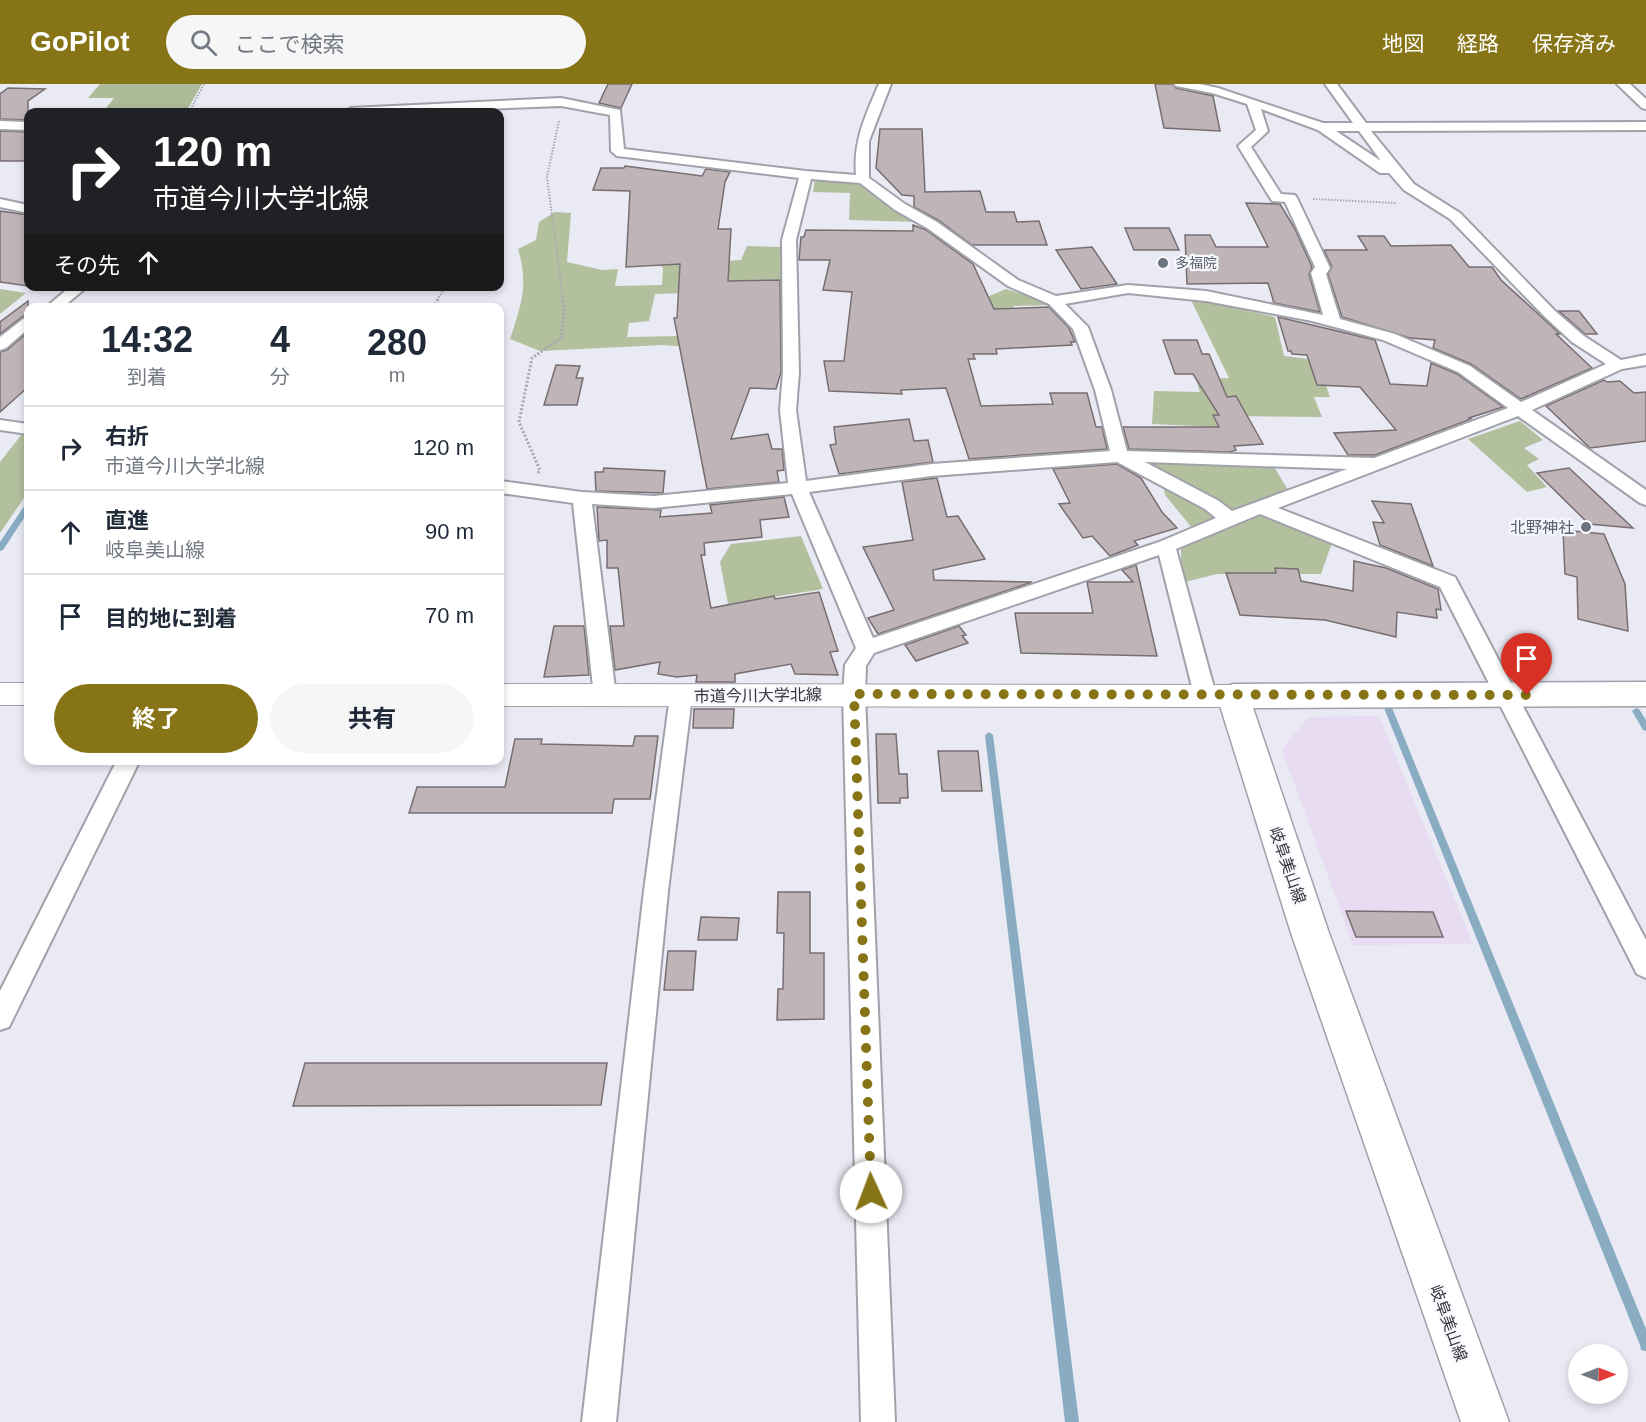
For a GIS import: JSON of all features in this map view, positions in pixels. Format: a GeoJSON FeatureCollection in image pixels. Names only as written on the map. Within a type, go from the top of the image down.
{"type":"FeatureCollection","features":[{"type":"Feature","properties":{"kind":"main road"},"geometry":{"type":"LineString","coordinates":[[1219,696],[1646,694]]}},
{"type":"Feature","properties":{"kind":"main road","name":"岐阜美山線"},"geometry":{"type":"LineString","coordinates":[[1219,696],[1310,933],[1485,1422]]}},
{"type":"Feature","properties":{"kind":"street"},"geometry":{"type":"LineString","coordinates":[[863,179],[860,156],[863,132],[885,84]]}},
{"type":"Feature","properties":{"kind":"street"},"geometry":{"type":"LineString","coordinates":[[1180,84],[1214,90],[1322,127],[1463,223],[1479,238],[1488,252],[1549,313],[1578,339],[1618,365]]}},
{"type":"Feature","properties":{"kind":"street"},"geometry":{"type":"LineString","coordinates":[[1246,84],[1248,101],[1262,131],[1244,146],[1277,198],[1290,198],[1323,268],[1318,273],[1333,322]]}},
{"type":"Feature","properties":{"kind":"street"},"geometry":{"type":"LineString","coordinates":[[1331,84],[1361,127],[1410,187]]}},
{"type":"Feature","properties":{"kind":"street"},"geometry":{"type":"LineString","coordinates":[[1623,84],[1646,105]]}},
{"type":"Feature","properties":{"kind":"street"},"geometry":{"type":"LineString","coordinates":[[421,108],[562,98],[616,113],[617,151],[622,153],[806,175],[863,179],[900,207],[932,225],[1013,283],[1054,301],[1080,327],[1090,349],[1120,456],[1212,505],[1230,519]]}},
{"type":"Feature","properties":{"kind":"street"},"geometry":{"type":"LineString","coordinates":[[0,125],[24,126]]}},
{"type":"Feature","properties":{"kind":"street"},"geometry":{"type":"LineString","coordinates":[[1322,127],[1646,126]]}},
{"type":"Feature","properties":{"kind":"street"},"geometry":{"type":"LineString","coordinates":[[806,175],[789,240],[791,372],[788,410],[798,488],[867,648]]}},
{"type":"Feature","properties":{"kind":"street"},"geometry":{"type":"LineString","coordinates":[[0,203],[24,207]]}},
{"type":"Feature","properties":{"kind":"street"},"geometry":{"type":"LineString","coordinates":[[1054,301],[1128,289],[1206,296],[1333,322],[1389,337],[1464,369],[1522,408],[1646,499]]}},
{"type":"Feature","properties":{"kind":"street"},"geometry":{"type":"LineString","coordinates":[[59,303],[74,291]]}},
{"type":"Feature","properties":{"kind":"street"},"geometry":{"type":"LineString","coordinates":[[0,345],[24,324]]}},
{"type":"Feature","properties":{"kind":"street"},"geometry":{"type":"LineString","coordinates":[[878,1422],[854,694],[856,665],[867,648],[1166,546],[1230,519],[1522,408],[1618,365],[1646,360]]}},
{"type":"Feature","properties":{"kind":"street"},"geometry":{"type":"LineString","coordinates":[[0,425],[24,428]]}},
{"type":"Feature","properties":{"kind":"street"},"geometry":{"type":"LineString","coordinates":[[504,488],[582,498],[654,502],[798,488],[932,470],[1120,456],[1378,464]]}},
{"type":"Feature","properties":{"kind":"street"},"geometry":{"type":"LineString","coordinates":[[582,498],[605,696]]}},
{"type":"Feature","properties":{"kind":"street"},"geometry":{"type":"LineString","coordinates":[[1262,508],[1448,582],[1646,966]]}},
{"type":"Feature","properties":{"kind":"street"},"geometry":{"type":"LineString","coordinates":[[1166,546],[1219,696]]}},
{"type":"Feature","properties":{"kind":"street"},"geometry":{"type":"LineString","coordinates":[[0,694],[24,694]]}},
{"type":"Feature","properties":{"kind":"street","name":"市道今川大学北線"},"geometry":{"type":"LineString","coordinates":[[504,695],[1219,696]]}},
{"type":"Feature","properties":{"kind":"street"},"geometry":{"type":"LineString","coordinates":[[599,1422],[656,891],[681,696]]}},
{"type":"Feature","properties":{"kind":"street"},"geometry":{"type":"LineString","coordinates":[[0,1018],[126,765]]}},
{"type":"Feature","properties":{"kind":"path"},"geometry":{"type":"LineString","coordinates":[[191,108],[204,84]]}},
{"type":"Feature","properties":{"kind":"path"},"geometry":{"type":"LineString","coordinates":[[532,491],[540,470],[519,422],[532,358],[561,338],[564,311],[546,177],[562,98]]}},
{"type":"Feature","properties":{"kind":"path"},"geometry":{"type":"LineString","coordinates":[[1312,199],[1437,205]]}},
{"type":"Feature","properties":{"kind":"shaded area"},"geometry":{"type":"Polygon","coordinates":[[[1379,716],[1473,944],[1353,945],[1282,750],[1308,717],[1379,716]]]}},
{"type":"Feature","properties":{"kind":"green space"},"geometry":{"type":"Polygon","coordinates":[[[100,84],[202,84],[188,108],[106,108],[114,98],[88,98],[100,84]]]}},
{"type":"Feature","properties":{"kind":"green space"},"geometry":{"type":"Polygon","coordinates":[[[815,179],[864,182],[918,222],[849,220],[850,193],[813,192],[815,179]]]}},
{"type":"Feature","properties":{"kind":"green space"},"geometry":{"type":"Polygon","coordinates":[[[555,212],[571,213],[567,262],[602,270],[618,269],[615,286],[662,285],[663,267],[657,265],[741,260],[747,246],[783,247],[785,279],[714,281],[713,292],[655,294],[649,321],[629,323],[627,337],[785,334],[786,353],[662,345],[540,351],[510,339],[520,305],[523,284],[518,249],[536,240],[539,222],[555,212]]]}},
{"type":"Feature","properties":{"kind":"green space"},"geometry":{"type":"Polygon","coordinates":[[[0,289],[26,293],[0,314],[0,289]]]}},
{"type":"Feature","properties":{"kind":"green space"},"geometry":{"type":"Polygon","coordinates":[[[1006,289],[1041,300],[1049,305],[1013,306],[1016,318],[975,320],[987,297],[1006,289]]]}},
{"type":"Feature","properties":{"kind":"green space"},"geometry":{"type":"Polygon","coordinates":[[[1190,298],[1275,317],[1284,356],[1317,360],[1330,397],[1314,397],[1322,417],[1222,416],[1219,427],[1152,424],[1154,391],[1200,392],[1196,380],[1229,378],[1190,298]]]}},
{"type":"Feature","properties":{"kind":"green space"},"geometry":{"type":"Polygon","coordinates":[[[1520,421],[1543,440],[1524,448],[1539,459],[1527,465],[1547,487],[1527,492],[1468,439],[1520,421]]]}},
{"type":"Feature","properties":{"kind":"green space"},"geometry":{"type":"Polygon","coordinates":[[[24,434],[24,498],[0,533],[0,462],[24,434]]]}},
{"type":"Feature","properties":{"kind":"green space"},"geometry":{"type":"Polygon","coordinates":[[[1138,461],[1273,465],[1288,490],[1245,510],[1225,508],[1138,461]]]}},
{"type":"Feature","properties":{"kind":"green space"},"geometry":{"type":"Polygon","coordinates":[[[1163,485],[1212,510],[1215,521],[1193,529],[1165,495],[1163,485]]]}},
{"type":"Feature","properties":{"kind":"green space"},"geometry":{"type":"Polygon","coordinates":[[[1257,515],[1269,515],[1333,540],[1321,574],[1217,574],[1185,582],[1181,562],[1181,544],[1257,515]]]}},
{"type":"Feature","properties":{"kind":"green space"},"geometry":{"type":"Polygon","coordinates":[[[801,536],[823,589],[728,604],[720,562],[731,544],[801,536]]]}},
{"type":"Feature","properties":{"kind":"building"},"geometry":{"type":"Polygon","coordinates":[[[608,84],[632,84],[621,108],[599,103],[608,84]]]}},
{"type":"Feature","properties":{"kind":"building"},"geometry":{"type":"Polygon","coordinates":[[[1155,84],[1172,84],[1176,88],[1213,96],[1220,131],[1164,128],[1155,84]]]}},
{"type":"Feature","properties":{"kind":"building"},"geometry":{"type":"Polygon","coordinates":[[[8,88],[45,89],[28,101],[28,108],[24,108],[24,120],[0,119],[0,94],[8,88]]]}},
{"type":"Feature","properties":{"kind":"building"},"geometry":{"type":"Polygon","coordinates":[[[880,129],[922,129],[925,192],[980,191],[986,212],[1014,212],[1017,222],[1039,221],[1047,245],[972,245],[938,220],[914,207],[914,196],[902,195],[876,168],[880,129]]]}},
{"type":"Feature","properties":{"kind":"building"},"geometry":{"type":"Polygon","coordinates":[[[0,131],[24,132],[24,161],[0,161],[0,131]]]}},
{"type":"Feature","properties":{"kind":"building"},"geometry":{"type":"Polygon","coordinates":[[[625,166],[702,176],[706,169],[730,172],[725,182],[718,229],[731,229],[728,281],[780,280],[781,372],[776,389],[750,388],[731,439],[768,434],[772,449],[782,449],[784,470],[777,471],[779,482],[707,489],[674,318],[677,318],[680,264],[626,267],[630,191],[593,190],[601,168],[624,168],[625,166]]]}},
{"type":"Feature","properties":{"kind":"building"},"geometry":{"type":"Polygon","coordinates":[[[1246,203],[1280,204],[1295,229],[1312,267],[1309,274],[1320,312],[1274,303],[1268,283],[1187,284],[1185,235],[1210,235],[1216,247],[1268,247],[1246,203]]]}},
{"type":"Feature","properties":{"kind":"building"},"geometry":{"type":"Polygon","coordinates":[[[0,211],[24,214],[24,285],[0,282],[0,211]]]}},
{"type":"Feature","properties":{"kind":"building"},"geometry":{"type":"Polygon","coordinates":[[[913,225],[926,230],[973,264],[994,309],[1049,307],[1069,328],[1075,342],[1071,342],[1072,345],[996,349],[997,354],[973,354],[975,359],[968,359],[981,406],[1053,404],[1050,393],[1087,393],[1096,427],[1102,427],[1107,449],[969,459],[946,388],[901,390],[902,394],[829,391],[824,361],[844,361],[852,292],[823,290],[830,260],[799,260],[801,237],[804,237],[806,230],[913,231],[913,225]]]}},
{"type":"Feature","properties":{"kind":"building"},"geometry":{"type":"Polygon","coordinates":[[[1125,228],[1169,228],[1179,250],[1134,250],[1125,228]]]}},
{"type":"Feature","properties":{"kind":"building"},"geometry":{"type":"Polygon","coordinates":[[[1358,236],[1384,236],[1391,246],[1451,245],[1469,267],[1492,267],[1501,280],[1560,334],[1556,334],[1592,368],[1521,399],[1471,364],[1433,348],[1435,340],[1410,338],[1342,317],[1328,274],[1332,267],[1324,250],[1367,250],[1358,236]]]}},
{"type":"Feature","properties":{"kind":"building"},"geometry":{"type":"Polygon","coordinates":[[[1092,247],[1117,284],[1081,289],[1056,250],[1092,247]]]}},
{"type":"Feature","properties":{"kind":"building"},"geometry":{"type":"Polygon","coordinates":[[[24,304],[24,316],[0,334],[0,322],[24,304]]]}},
{"type":"Feature","properties":{"kind":"building"},"geometry":{"type":"Polygon","coordinates":[[[1559,311],[1579,311],[1597,334],[1585,334],[1559,311]]]}},
{"type":"Feature","properties":{"kind":"building"},"geometry":{"type":"Polygon","coordinates":[[[1278,317],[1375,340],[1390,384],[1427,386],[1431,363],[1457,374],[1503,407],[1375,455],[1348,455],[1334,433],[1396,430],[1360,387],[1317,385],[1307,355],[1292,354],[1288,351],[1278,317]]]}},
{"type":"Feature","properties":{"kind":"building"},"geometry":{"type":"Polygon","coordinates":[[[24,335],[24,391],[0,412],[0,352],[7,350],[24,335]]]}},
{"type":"Feature","properties":{"kind":"building"},"geometry":{"type":"Polygon","coordinates":[[[1163,340],[1197,340],[1202,354],[1209,354],[1227,397],[1236,396],[1263,444],[1234,446],[1236,450],[1229,452],[1129,449],[1123,427],[1219,427],[1213,415],[1219,415],[1193,374],[1175,374],[1163,340]]]}},
{"type":"Feature","properties":{"kind":"building"},"geometry":{"type":"Polygon","coordinates":[[[556,365],[580,366],[576,378],[583,378],[577,405],[544,405],[556,365]]]}},
{"type":"Feature","properties":{"kind":"building"},"geometry":{"type":"Polygon","coordinates":[[[1604,380],[1607,382],[1620,381],[1634,393],[1646,392],[1646,441],[1590,448],[1546,406],[1604,380]]]}},
{"type":"Feature","properties":{"kind":"building"},"geometry":{"type":"Polygon","coordinates":[[[909,419],[914,441],[928,440],[933,462],[839,474],[830,445],[836,444],[834,427],[909,419]]]}},
{"type":"Feature","properties":{"kind":"building"},"geometry":{"type":"Polygon","coordinates":[[[1117,464],[1141,478],[1162,512],[1177,528],[1134,541],[1138,545],[1110,556],[1092,536],[1083,538],[1059,504],[1070,503],[1053,469],[1117,464]]]}},
{"type":"Feature","properties":{"kind":"building"},"geometry":{"type":"Polygon","coordinates":[[[604,468],[665,471],[663,493],[596,491],[595,472],[603,472],[604,468]]]}},
{"type":"Feature","properties":{"kind":"building"},"geometry":{"type":"Polygon","coordinates":[[[1569,468],[1633,528],[1589,524],[1537,473],[1569,468]]]}},
{"type":"Feature","properties":{"kind":"building"},"geometry":{"type":"Polygon","coordinates":[[[937,478],[947,517],[958,516],[985,559],[933,570],[934,580],[1032,582],[878,634],[868,618],[894,610],[863,547],[913,540],[902,482],[937,478]]]}},
{"type":"Feature","properties":{"kind":"building"},"geometry":{"type":"Polygon","coordinates":[[[784,497],[789,517],[760,520],[762,537],[704,543],[705,555],[701,555],[711,608],[774,596],[775,599],[819,592],[838,651],[830,652],[838,675],[795,674],[791,664],[735,674],[735,682],[696,682],[697,675],[677,677],[658,674],[660,662],[615,670],[610,626],[624,626],[618,568],[607,568],[607,540],[599,541],[597,507],[661,510],[660,517],[712,513],[710,505],[784,497]]]}},
{"type":"Feature","properties":{"kind":"building"},"geometry":{"type":"Polygon","coordinates":[[[1372,501],[1411,504],[1433,566],[1380,545],[1373,522],[1384,523],[1372,501]]]}},
{"type":"Feature","properties":{"kind":"building"},"geometry":{"type":"Polygon","coordinates":[[[1563,530],[1604,534],[1625,584],[1628,631],[1578,619],[1577,577],[1565,574],[1563,530]]]}},
{"type":"Feature","properties":{"kind":"building"},"geometry":{"type":"Polygon","coordinates":[[[1354,561],[1386,568],[1438,589],[1441,610],[1436,609],[1437,618],[1397,612],[1396,637],[1325,620],[1240,615],[1226,573],[1276,573],[1275,568],[1298,569],[1301,581],[1353,591],[1354,561]]]}},
{"type":"Feature","properties":{"kind":"building"},"geometry":{"type":"Polygon","coordinates":[[[1136,565],[1157,656],[1021,653],[1015,613],[1093,613],[1087,582],[1133,582],[1122,570],[1136,565]]]}},
{"type":"Feature","properties":{"kind":"building"},"geometry":{"type":"Polygon","coordinates":[[[554,626],[584,626],[589,675],[544,677],[554,626]]]}},
{"type":"Feature","properties":{"kind":"building"},"geometry":{"type":"Polygon","coordinates":[[[959,626],[966,635],[962,636],[968,643],[916,661],[905,645],[959,626]]]}},
{"type":"Feature","properties":{"kind":"building"},"geometry":{"type":"Polygon","coordinates":[[[694,709],[734,709],[733,728],[693,728],[694,709]]]}},
{"type":"Feature","properties":{"kind":"building"},"geometry":{"type":"Polygon","coordinates":[[[876,734],[896,734],[899,774],[907,774],[908,798],[900,798],[900,803],[878,803],[876,734]]]}},
{"type":"Feature","properties":{"kind":"building"},"geometry":{"type":"Polygon","coordinates":[[[635,736],[658,736],[650,799],[614,799],[612,813],[409,813],[417,787],[505,787],[515,739],[542,739],[541,744],[633,746],[635,736]]]}},
{"type":"Feature","properties":{"kind":"building"},"geometry":{"type":"Polygon","coordinates":[[[938,751],[978,751],[982,791],[942,791],[938,751]]]}},
{"type":"Feature","properties":{"kind":"building"},"geometry":{"type":"Polygon","coordinates":[[[778,892],[810,892],[810,953],[824,953],[824,1019],[777,1020],[778,989],[783,989],[784,933],[777,933],[778,892]]]}},
{"type":"Feature","properties":{"kind":"building"},"geometry":{"type":"Polygon","coordinates":[[[1346,911],[1433,912],[1443,937],[1356,937],[1346,911]]]}},
{"type":"Feature","properties":{"kind":"building"},"geometry":{"type":"Polygon","coordinates":[[[701,917],[739,918],[737,940],[698,940],[701,917]]]}},
{"type":"Feature","properties":{"kind":"building"},"geometry":{"type":"Polygon","coordinates":[[[668,951],[696,951],[693,990],[664,990],[668,951]]]}},
{"type":"Feature","properties":{"kind":"building"},"geometry":{"type":"Polygon","coordinates":[[[305,1063],[607,1063],[601,1105],[293,1106],[305,1063]]]}},
{"type":"Feature","properties":{"kind":"waterway"},"geometry":{"type":"LineString","coordinates":[[0,548],[24,513]]}},
{"type":"Feature","properties":{"kind":"waterway"},"geometry":{"type":"LineString","coordinates":[[1384,698],[1646,1345]]}},
{"type":"Feature","properties":{"kind":"waterway"},"geometry":{"type":"LineString","coordinates":[[1636,711],[1646,728]]}},
{"type":"Feature","properties":{"kind":"waterway"},"geometry":{"type":"LineString","coordinates":[[989,735],[1072,1422]]}},
{"type":"Feature","properties":{"kind":"place","name":"多福院"},"geometry":{"type":"Point","coordinates":[1163,263]}},
{"type":"Feature","properties":{"kind":"place","name":"北野神社"},"geometry":{"type":"Point","coordinates":[1586,527]}},
{"type":"Feature","properties":{"kind":"route"},"geometry":{"type":"LineString","coordinates":[[871,1192],[854,694],[1527,695]]}}]}
